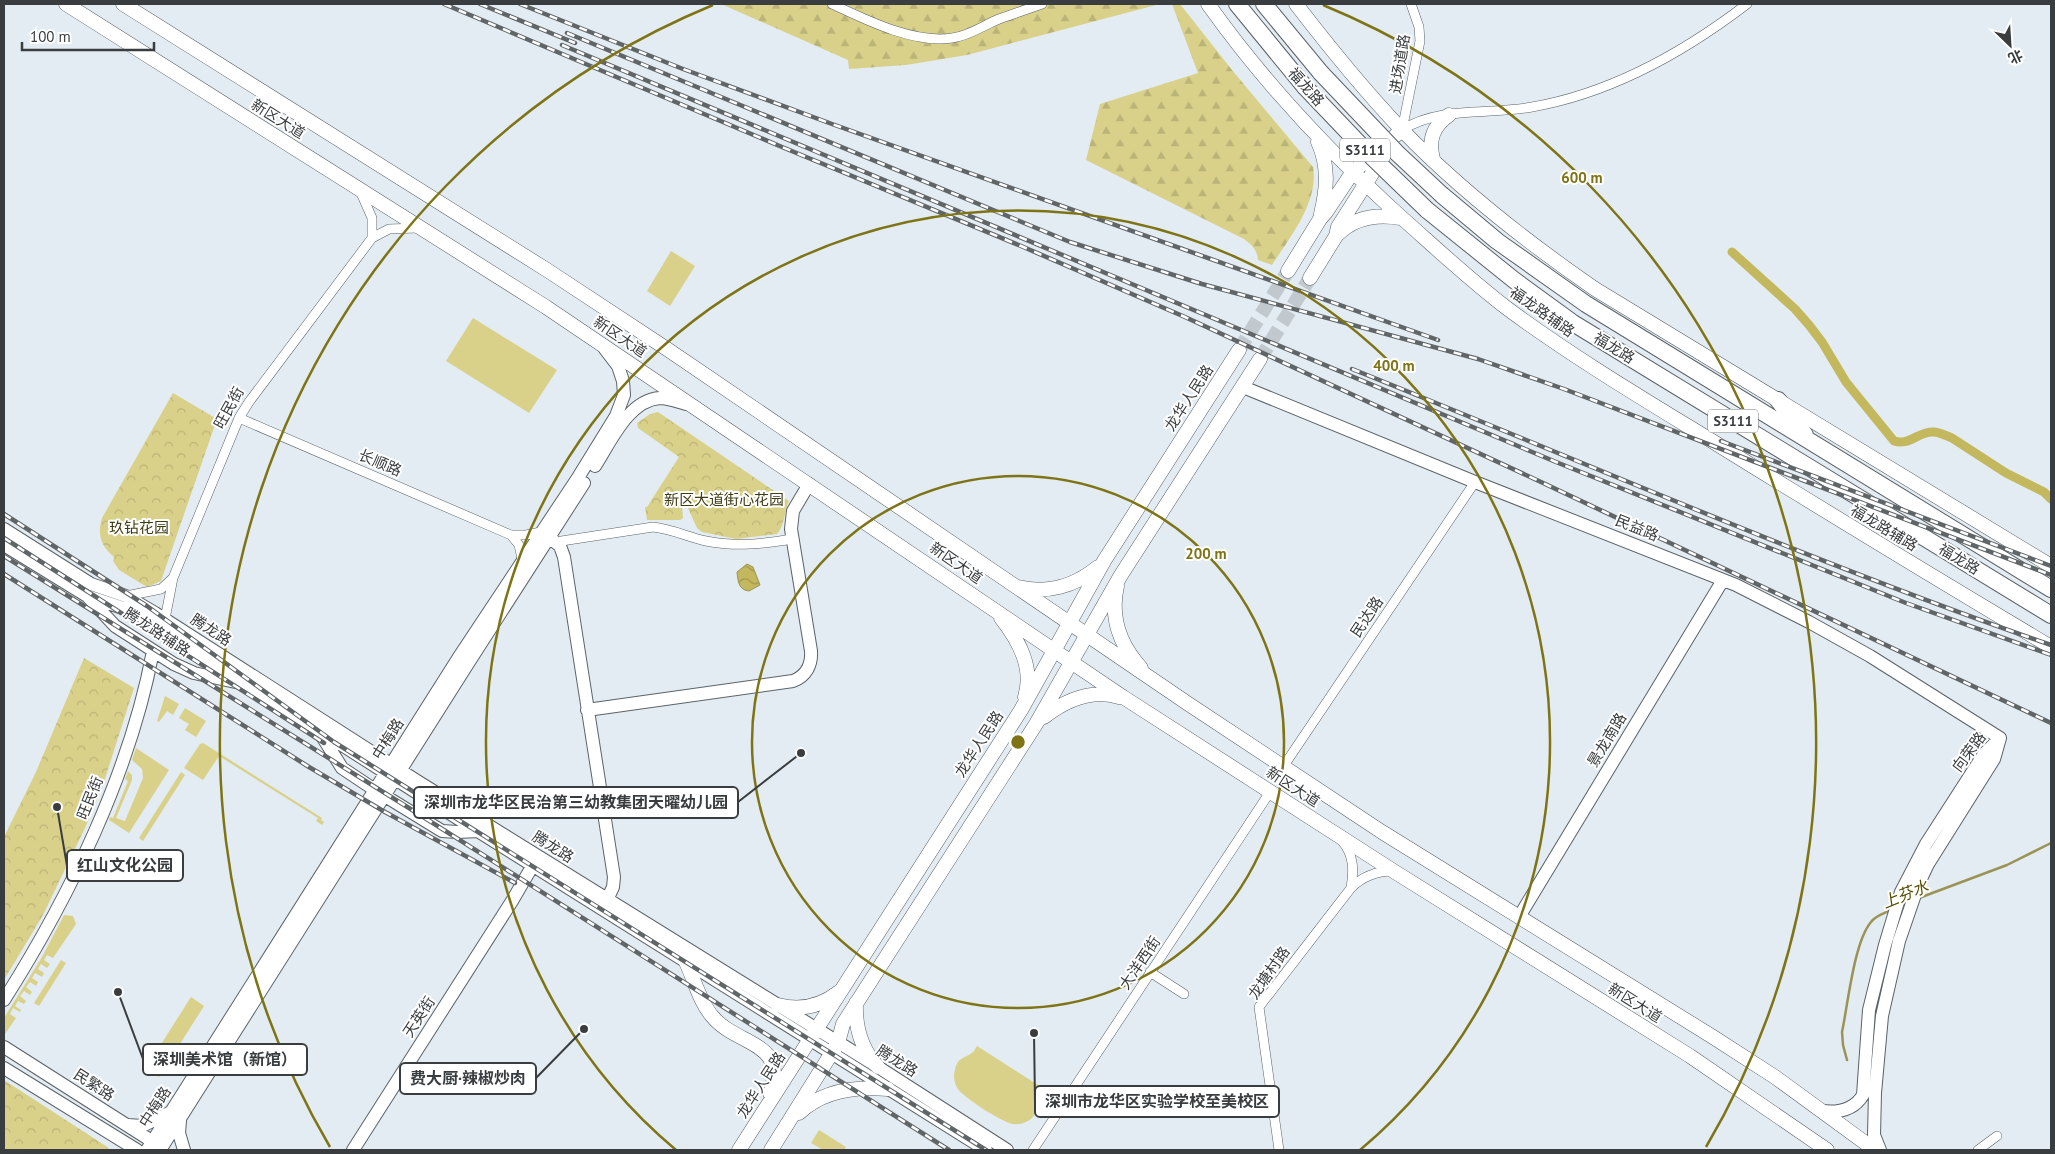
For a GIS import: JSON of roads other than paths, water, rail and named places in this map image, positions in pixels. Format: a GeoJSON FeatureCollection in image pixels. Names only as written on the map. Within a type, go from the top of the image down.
{"type":"FeatureCollection","features":[{"type":"Feature","properties":{"kind":"highway","name":"福龙路"},"geometry":{"type":"LineString","coordinates":[[1237,4],[1305,87],[1368,153],[1427,210],[1514,280],[1573,323],[2051,615]]}},
{"type":"Feature","properties":{"kind":"highway","name":"福龙路"},"geometry":{"type":"LineString","coordinates":[[1264,4],[1321,73],[1397,153],[1442,195],[1497,241],[1557,285],[2051,589]]}},
{"type":"Feature","properties":{"kind":"highway"},"geometry":{"type":"LineString","coordinates":[[1778,400],[1811,443]]}},
{"type":"Feature","properties":{"kind":"main road","name":"新区大道"},"geometry":{"type":"LineString","coordinates":[[66,4],[511,284],[1128,700],[1395,872],[1690,1056],[1827,1150]]}},
{"type":"Feature","properties":{"kind":"main road","name":"新区大道"},"geometry":{"type":"LineString","coordinates":[[123,4],[436,199],[562,280],[668,350],[1085,636],[1283,767],[1713,1036],[1875,1150]]}},
{"type":"Feature","properties":{"kind":"main road","name":"福龙路辅路"},"geometry":{"type":"LineString","coordinates":[[1208,4],[1257,69],[1352,173],[1485,291],[1570,352],[1808,501],[2051,647]]}},
{"type":"Feature","properties":{"kind":"main road"},"geometry":{"type":"LineString","coordinates":[[1296,4],[1402,130],[1489,208],[1567,269],[1595,289],[2051,566]]}},
{"type":"Feature","properties":{"kind":"main road"},"geometry":{"type":"LineString","coordinates":[[1433,159],[1430,146],[1433,132],[1440,121],[1449,115]]}},
{"type":"Feature","properties":{"kind":"main road"},"geometry":{"type":"LineString","coordinates":[[1288,271],[1320,218],[1352,173],[1402,130]]}},
{"type":"Feature","properties":{"kind":"main road"},"geometry":{"type":"LineString","coordinates":[[1336,236],[1338,227],[1364,185],[1402,130]]}},
{"type":"Feature","properties":{"kind":"main road"},"geometry":{"type":"LineString","coordinates":[[1314,132],[1325,158],[1327,173],[1320,218]]}},
{"type":"Feature","properties":{"kind":"main road"},"geometry":{"type":"LineString","coordinates":[[1310,278],[1336,236],[1345,227],[1366,218],[1389,216],[1401,218]]}},
{"type":"Feature","properties":{"kind":"main road","name":"中梅路"},"geometry":{"type":"LineString","coordinates":[[157,1148],[176,1114],[380,793],[522,559],[548,537],[579,476],[616,416],[622,402],[624,386],[621,373],[609,353],[600,343]]}},
{"type":"Feature","properties":{"kind":"main road","name":"龙华人民路"},"geometry":{"type":"LineString","coordinates":[[738,1150],[1021,710],[1104,561],[1239,350]]}},
{"type":"Feature","properties":{"kind":"main road"},"geometry":{"type":"LineString","coordinates":[[771,1150],[835,1048],[843,1024],[1036,724],[1121,575],[1260,359]]}},
{"type":"Feature","properties":{"kind":"main road","name":"民益路"},"geometry":{"type":"LineString","coordinates":[[1243,387],[1474,482],[1723,580],[1809,622],[1870,656],[2000,738]]}},
{"type":"Feature","properties":{"kind":"main road","name":"中梅路"},"geometry":{"type":"LineString","coordinates":[[393,772],[623,423],[633,412],[649,401],[661,398],[694,406]]}},
{"type":"Feature","properties":{"kind":"main road"},"geometry":{"type":"LineString","coordinates":[[587,710],[793,681],[807,672],[811,657],[792,539],[791,519],[793,511],[808,484]]}},
{"type":"Feature","properties":{"kind":"main road","name":"腾龙路"},"geometry":{"type":"LineString","coordinates":[[4,529],[91,584],[126,596],[164,619],[533,865],[685,960],[813,1034],[835,1048],[888,1089],[986,1150]]}},
{"type":"Feature","properties":{"kind":"main road"},"geometry":{"type":"LineString","coordinates":[[548,537],[560,546],[564,557],[614,877],[614,887],[607,900]]}},
{"type":"Feature","properties":{"kind":"main road","name":"腾龙路"},"geometry":{"type":"LineString","coordinates":[[4,545],[88,596],[132,611],[319,731],[393,772]]}},
{"type":"Feature","properties":{"kind":"main road"},"geometry":{"type":"LineString","coordinates":[[1008,583],[1034,589],[1066,586],[1082,579],[1104,561]]}},
{"type":"Feature","properties":{"kind":"main road"},"geometry":{"type":"LineString","coordinates":[[1121,575],[1114,602],[1118,629],[1130,653],[1152,679]]}},
{"type":"Feature","properties":{"kind":"main road","name":"景龙南路"},"geometry":{"type":"LineString","coordinates":[[1520,917],[1723,580]]}},
{"type":"Feature","properties":{"kind":"main road","name":"腾龙路辅路"},"geometry":{"type":"LineString","coordinates":[[88,596],[106,619],[183,670],[248,685]]}},
{"type":"Feature","properties":{"kind":"main road"},"geometry":{"type":"LineString","coordinates":[[992,608],[1017,642],[1026,664],[1027,692],[1021,710]]}},
{"type":"Feature","properties":{"kind":"main road","name":"旺民街"},"geometry":{"type":"LineString","coordinates":[[4,1000],[59,903],[100,815],[130,737],[147,682],[153,651]]}},
{"type":"Feature","properties":{"kind":"main road"},"geometry":{"type":"LineString","coordinates":[[1036,724],[1062,704],[1082,696],[1107,694],[1128,700]]}},
{"type":"Feature","properties":{"kind":"main road"},"geometry":{"type":"LineString","coordinates":[[319,731],[342,768],[442,831],[457,832],[477,826]]}},
{"type":"Feature","properties":{"kind":"main road","name":"向荣路"},"geometry":{"type":"LineString","coordinates":[[1880,1150],[1874,1135],[1875,1094],[1882,1016],[1900,942],[1919,883],[1936,851],[1994,759],[2000,738]]}},
{"type":"Feature","properties":{"kind":"main road","name":"向荣路"},"geometry":{"type":"LineString","coordinates":[[1822,1111],[1839,1112],[1850,1108],[1858,1103],[1863,1095],[1869,1010],[1885,945],[1901,892],[1916,861],[1984,754],[2000,738]]}},
{"type":"Feature","properties":{"kind":"main road","name":"腾龙路"},"geometry":{"type":"LineString","coordinates":[[477,826],[607,900],[778,1005],[813,1034]]}},
{"type":"Feature","properties":{"kind":"main road","name":"天英街"},"geometry":{"type":"LineString","coordinates":[[354,1150],[533,865]]}},
{"type":"Feature","properties":{"kind":"main road","name":"天英街"},"geometry":{"type":"LineString","coordinates":[[362,1150],[492,949],[512,901]]}},
{"type":"Feature","properties":{"kind":"main road"},"geometry":{"type":"LineString","coordinates":[[685,960],[711,1015],[722,1025],[762,1049],[772,1061],[775,1071],[774,1082],[762,1114]]}},
{"type":"Feature","properties":{"kind":"main road"},"geometry":{"type":"LineString","coordinates":[[778,1005],[791,1009],[802,1008],[824,1000],[841,989]]}},
{"type":"Feature","properties":{"kind":"main road"},"geometry":{"type":"LineString","coordinates":[[856,1003],[856,1026],[870,1058],[878,1067]]}},
{"type":"Feature","properties":{"kind":"main road","name":"民繁路"},"geometry":{"type":"LineString","coordinates":[[4,1047],[126,1125],[157,1148]]}},
{"type":"Feature","properties":{"kind":"main road","name":"腾龙路"},"geometry":{"type":"LineString","coordinates":[[835,1048],[878,1067],[1007,1150]]}},
{"type":"Feature","properties":{"kind":"main road"},"geometry":{"type":"LineString","coordinates":[[4,1068],[137,1150]]}},
{"type":"Feature","properties":{"kind":"main road"},"geometry":{"type":"LineString","coordinates":[[788,1124],[810,1104],[828,1095],[844,1090],[869,1087],[888,1089]]}},
{"type":"Feature","properties":{"kind":"main road"},"geometry":{"type":"LineString","coordinates":[[126,1125],[142,1126],[176,1114],[184,1150]]}},
{"type":"Feature","properties":{"kind":"main road"},"geometry":{"type":"LineString","coordinates":[[118,1138],[125,1150]]}},
{"type":"Feature","properties":{"kind":"street"},"geometry":{"type":"LineString","coordinates":[[832,4],[874,23],[906,33],[940,39],[954,38],[1042,4]]}},
{"type":"Feature","properties":{"kind":"street","name":"进场道路"},"geometry":{"type":"LineString","coordinates":[[1402,130],[1420,41],[1419,27],[1412,4]]}},
{"type":"Feature","properties":{"kind":"street"},"geometry":{"type":"LineString","coordinates":[[1402,130],[1424,119],[1449,115],[1509,111],[1533,107],[1595,91],[1659,63],[1719,25],[1747,4]]}},
{"type":"Feature","properties":{"kind":"street"},"geometry":{"type":"LineString","coordinates":[[359,189],[369,208],[372,238],[389,229],[420,228]]}},
{"type":"Feature","properties":{"kind":"street","name":"旺民街"},"geometry":{"type":"LineString","coordinates":[[164,619],[173,578],[239,418],[372,238]]}},
{"type":"Feature","properties":{"kind":"street","name":"长顺路"},"geometry":{"type":"LineString","coordinates":[[239,418],[511,534]]}},
{"type":"Feature","properties":{"kind":"street","name":"民达路"},"geometry":{"type":"LineString","coordinates":[[1283,767],[1474,482]]}},
{"type":"Feature","properties":{"kind":"street"},"geometry":{"type":"LineString","coordinates":[[511,534],[548,537],[653,527],[664,528],[706,541],[738,545],[792,539]]}},
{"type":"Feature","properties":{"kind":"street"},"geometry":{"type":"LineString","coordinates":[[511,534],[519,545],[522,559]]}},
{"type":"Feature","properties":{"kind":"street"},"geometry":{"type":"LineString","coordinates":[[126,596],[160,589],[173,578]]}},
{"type":"Feature","properties":{"kind":"street","name":"大洋西街"},"geometry":{"type":"LineString","coordinates":[[1033,1150],[1270,792]]}},
{"type":"Feature","properties":{"kind":"street"},"geometry":{"type":"LineString","coordinates":[[1335,833],[1344,842],[1351,854],[1353,874],[1350,888]]}},
{"type":"Feature","properties":{"kind":"street","name":"龙塘村路"},"geometry":{"type":"LineString","coordinates":[[1278,1150],[1259,1007],[1350,888],[1369,876],[1385,871],[1395,872]]}},
{"type":"Feature","properties":{"kind":"street"},"geometry":{"type":"LineString","coordinates":[[1150,972],[1184,994]]}},
{"type":"Feature","properties":{"kind":"street"},"geometry":{"type":"LineString","coordinates":[[1978,1150],[1997,1136]]}},
{"type":"Feature","properties":{"kind":"water"},"geometry":{"type":"Polygon","coordinates":[[[747,564],[753,567],[760,585],[749,591],[741,587],[737,572],[747,564]]]}},
{"type":"Feature","properties":{"kind":"waterway"},"geometry":{"type":"LineString","coordinates":[[1732,252],[1795,309],[1809,325],[1822,342],[1846,382],[1894,441],[1904,442],[1927,433],[1942,434],[1952,438],[2006,473],[2044,492],[2051,499]]}},
{"type":"Feature","properties":{"kind":"waterway","name":"上芬水"},"geometry":{"type":"LineString","coordinates":[[1919,898],[2007,865],[2051,843]]}},
{"type":"Feature","properties":{"kind":"waterway","name":"上芬水"},"geometry":{"type":"LineString","coordinates":[[1847,1060],[1842,1032],[1852,974],[1860,944],[1865,931],[1873,920],[1891,910]]}},
{"type":"Feature","properties":{"kind":"tunnel"},"geometry":{"type":"LineString","coordinates":[[1239,350],[1288,271]]}},
{"type":"Feature","properties":{"kind":"tunnel"},"geometry":{"type":"LineString","coordinates":[[1260,359],[1310,278]]}},
{"type":"Feature","properties":{"kind":"railway"},"geometry":{"type":"LineString","coordinates":[[444,4],[1021,246],[1185,317],[1541,482],[2051,723]]}},
{"type":"Feature","properties":{"kind":"railway"},"geometry":{"type":"LineString","coordinates":[[480,4],[575,43]]}},
{"type":"Feature","properties":{"kind":"railway"},"geometry":{"type":"LineString","coordinates":[[520,4],[683,69],[832,124],[1438,340]]}},
{"type":"Feature","properties":{"kind":"railway"},"geometry":{"type":"LineString","coordinates":[[567,33],[1070,242],[1202,284],[1478,359],[1564,389],[2051,575]]}},
{"type":"Feature","properties":{"kind":"railway"},"geometry":{"type":"LineString","coordinates":[[562,45],[1556,462],[1906,603],[2051,655]]}},
{"type":"Feature","properties":{"kind":"railway"},"geometry":{"type":"LineString","coordinates":[[1352,369],[1787,546],[2051,645]]}},
{"type":"Feature","properties":{"kind":"railway"},"geometry":{"type":"LineString","coordinates":[[1721,441],[2051,566]]}},
{"type":"Feature","properties":{"kind":"railway"},"geometry":{"type":"LineString","coordinates":[[4,514],[147,606],[334,742],[986,1150]]}},
{"type":"Feature","properties":{"kind":"railway"},"geometry":{"type":"LineString","coordinates":[[4,538],[324,743]]}},
{"type":"Feature","properties":{"kind":"railway"},"geometry":{"type":"LineString","coordinates":[[4,556],[417,813],[949,1150]]}},
{"type":"Feature","properties":{"kind":"railway"},"geometry":{"type":"LineString","coordinates":[[4,574],[309,767],[385,812],[515,883]]}},
{"type":"Feature","properties":{"kind":"place","name":"深圳市龙华区民治第三幼教集团天曜幼儿园"},"geometry":{"type":"Point","coordinates":[801,753]}},
{"type":"Feature","properties":{"kind":"place","name":"红山文化公园"},"geometry":{"type":"Point","coordinates":[57,807]}},
{"type":"Feature","properties":{"kind":"place","name":"深圳美术馆（新馆）"},"geometry":{"type":"Point","coordinates":[118,992]}},
{"type":"Feature","properties":{"kind":"place","name":"费大厨·辣椒炒肉"},"geometry":{"type":"Point","coordinates":[584,1029]}},
{"type":"Feature","properties":{"kind":"place","name":"深圳市龙华区实验学校至美校区"},"geometry":{"type":"Point","coordinates":[1034,1033]}},
{"type":"Feature","properties":{"kind":"park label","name":"新区大道街心花园"},"geometry":{"type":"Point","coordinates":[724,500]}},
{"type":"Feature","properties":{"kind":"park label","name":"玖钻花园"},"geometry":{"type":"Point","coordinates":[139,528]}}]}
